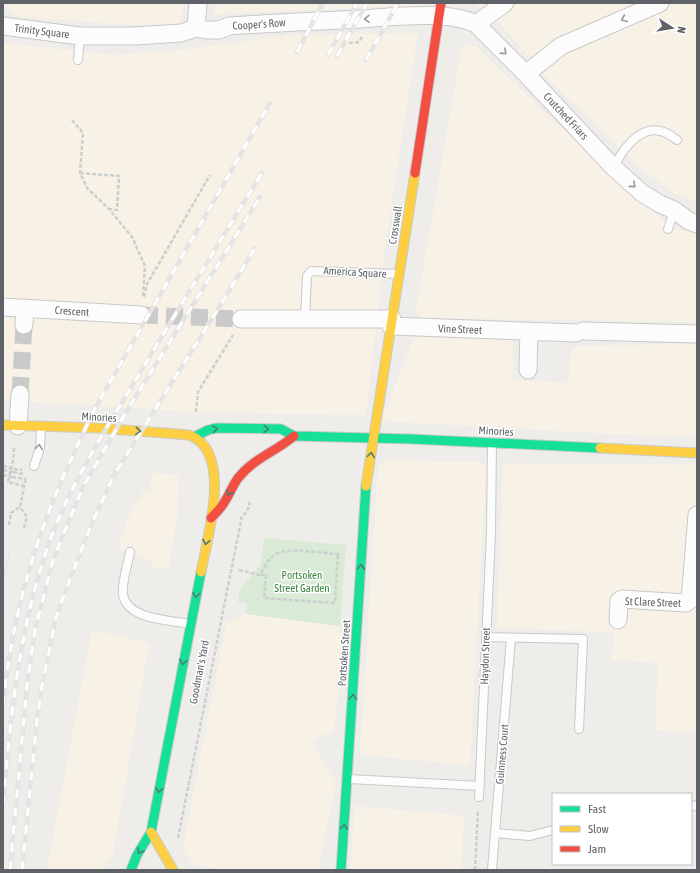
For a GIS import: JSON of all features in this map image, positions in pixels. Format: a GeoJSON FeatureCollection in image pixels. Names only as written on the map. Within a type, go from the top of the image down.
{"type":"FeatureCollection","features":[{"type":"Feature","properties":{"kind":"main road","name":"Crosswall"},"geometry":{"type":"LineString","coordinates":[[374,437],[440,9]]}},
{"type":"Feature","properties":{"kind":"main road","name":"Minories"},"geometry":{"type":"LineString","coordinates":[[11,426],[99,428],[189,435],[194,437],[208,430],[227,428],[281,429],[294,436],[374,437],[697,453]]}},
{"type":"Feature","properties":{"kind":"main road"},"geometry":{"type":"LineString","coordinates":[[210,518],[225,502],[239,477],[248,468],[267,453],[287,442],[294,436]]}},
{"type":"Feature","properties":{"kind":"main road"},"geometry":{"type":"LineString","coordinates":[[194,437],[207,451],[216,470],[214,497],[210,518]]}},
{"type":"Feature","properties":{"kind":"main road","name":"Portsoken Street"},"geometry":{"type":"LineString","coordinates":[[341,870],[365,500],[374,437]]}},
{"type":"Feature","properties":{"kind":"main road","name":"Goodman's Yard"},"geometry":{"type":"LineString","coordinates":[[131,870],[137,855],[151,832],[210,518]]}},
{"type":"Feature","properties":{"kind":"main road"},"geometry":{"type":"LineString","coordinates":[[151,832],[173,870]]}},
{"type":"Feature","properties":{"kind":"street"},"geometry":{"type":"LineString","coordinates":[[196,28],[198,3]]}},
{"type":"Feature","properties":{"kind":"street"},"geometry":{"type":"LineString","coordinates":[[476,24],[505,3]]}},
{"type":"Feature","properties":{"kind":"street"},"geometry":{"type":"LineString","coordinates":[[526,74],[561,46],[660,3]]}},
{"type":"Feature","properties":{"kind":"street","name":"Cooper's Row"},"geometry":{"type":"LineString","coordinates":[[80,36],[135,36],[181,33],[196,28],[219,30],[229,26],[440,9],[476,24]]}},
{"type":"Feature","properties":{"kind":"street","name":"Crutched Friars"},"geometry":{"type":"LineString","coordinates":[[476,24],[526,74],[614,168],[642,193],[689,221],[697,224]]}},
{"type":"Feature","properties":{"kind":"street","name":"Trinity Square"},"geometry":{"type":"LineString","coordinates":[[3,26],[80,36]]}},
{"type":"Feature","properties":{"kind":"street","name":"Crescent"},"geometry":{"type":"LineString","coordinates":[[3,307],[142,310]]}},
{"type":"Feature","properties":{"kind":"street"},"geometry":{"type":"LineString","coordinates":[[24,325],[25,308]]}},
{"type":"Feature","properties":{"kind":"street"},"geometry":{"type":"LineString","coordinates":[[241,319],[305,318],[392,323]]}},
{"type":"Feature","properties":{"kind":"street","name":"Vine Street"},"geometry":{"type":"LineString","coordinates":[[392,323],[529,331],[697,334]]}},
{"type":"Feature","properties":{"kind":"street"},"geometry":{"type":"LineString","coordinates":[[528,370],[529,331]]}},
{"type":"Feature","properties":{"kind":"street"},"geometry":{"type":"LineString","coordinates":[[11,426],[20,394]]}},
{"type":"Feature","properties":{"kind":"street","name":"St Clare Street"},"geometry":{"type":"LineString","coordinates":[[618,620],[620,601],[622,599],[686,603],[690,600],[697,515]]}},
{"type":"Feature","properties":{"kind":"lane"},"geometry":{"type":"LineString","coordinates":[[78,60],[80,36]]}},
{"type":"Feature","properties":{"kind":"lane"},"geometry":{"type":"LineString","coordinates":[[614,168],[618,158],[640,135],[659,130],[677,140]]}},
{"type":"Feature","properties":{"kind":"lane"},"geometry":{"type":"LineString","coordinates":[[667,207],[668,229]]}},
{"type":"Feature","properties":{"kind":"lane","name":"America Square"},"geometry":{"type":"LineString","coordinates":[[305,318],[307,276],[310,271],[400,274]]}},
{"type":"Feature","properties":{"kind":"lane"},"geometry":{"type":"LineString","coordinates":[[29,471],[40,448],[41,427]]}},
{"type":"Feature","properties":{"kind":"lane","name":"Haydon Street"},"geometry":{"type":"LineString","coordinates":[[479,797],[491,533],[492,442]]}},
{"type":"Feature","properties":{"kind":"lane"},"geometry":{"type":"LineString","coordinates":[[130,552],[123,588],[123,596],[129,607],[135,612],[143,615],[190,624]]}},
{"type":"Feature","properties":{"kind":"lane"},"geometry":{"type":"LineString","coordinates":[[486,636],[583,640],[579,729]]}},
{"type":"Feature","properties":{"kind":"lane","name":"Guinness Court"},"geometry":{"type":"LineString","coordinates":[[492,870],[511,638]]}},
{"type":"Feature","properties":{"kind":"lane"},"geometry":{"type":"LineString","coordinates":[[347,779],[480,786]]}},
{"type":"Feature","properties":{"kind":"lane"},"geometry":{"type":"LineString","coordinates":[[495,833],[530,836],[552,830]]}},
{"type":"Feature","properties":{"kind":"path"},"geometry":{"type":"LineString","coordinates":[[72,120],[82,133],[80,173],[87,188],[109,209],[132,237],[145,266],[142,310]]}},
{"type":"Feature","properties":{"kind":"path"},"geometry":{"type":"LineString","coordinates":[[80,173],[119,176],[117,210],[109,209]]}},
{"type":"Feature","properties":{"kind":"path"},"geometry":{"type":"LineString","coordinates":[[142,310],[147,284],[210,175]]}},
{"type":"Feature","properties":{"kind":"path"},"geometry":{"type":"LineString","coordinates":[[196,416],[198,392],[229,341]]}},
{"type":"Feature","properties":{"kind":"path"},"geometry":{"type":"LineString","coordinates":[[14,448],[8,482],[24,486]]}},
{"type":"Feature","properties":{"kind":"path"},"geometry":{"type":"LineString","coordinates":[[3,466],[14,470]]}},
{"type":"Feature","properties":{"kind":"path"},"geometry":{"type":"LineString","coordinates":[[3,470],[29,471],[24,486],[20,507],[11,513],[8,525]]}},
{"type":"Feature","properties":{"kind":"path"},"geometry":{"type":"LineString","coordinates":[[3,475],[26,479]]}},
{"type":"Feature","properties":{"kind":"path"},"geometry":{"type":"LineString","coordinates":[[20,507],[27,517],[24,528]]}},
{"type":"Feature","properties":{"kind":"path","name":"Goodman's Yard"},"geometry":{"type":"LineString","coordinates":[[178,840],[242,516],[247,512]]}},
{"type":"Feature","properties":{"kind":"path"},"geometry":{"type":"LineString","coordinates":[[239,570],[260,574],[266,575],[264,598],[335,603],[338,554],[302,551],[281,552],[274,555],[269,560],[260,574]]}},
{"type":"Feature","properties":{"kind":"path"},"geometry":{"type":"LineString","coordinates":[[475,870],[479,797]]}},
{"type":"Feature","properties":{"kind":"shaded area"},"geometry":{"type":"Polygon","coordinates":[[[6,3],[183,3],[182,24],[131,25],[21,17],[6,6],[6,3]]]}},
{"type":"Feature","properties":{"kind":"shaded area"},"geometry":{"type":"Polygon","coordinates":[[[214,3],[423,3],[424,5],[214,14],[214,3]]]}},
{"type":"Feature","properties":{"kind":"shaded area"},"geometry":{"type":"Polygon","coordinates":[[[473,3],[697,3],[697,202],[677,195],[645,172],[550,81],[499,23],[473,3]]]}},
{"type":"Feature","properties":{"kind":"shaded area"},"geometry":{"type":"Polygon","coordinates":[[[418,33],[385,247],[366,415],[213,413],[3,400],[3,43],[113,55],[181,50],[292,35],[418,33]]]}},
{"type":"Feature","properties":{"kind":"shaded area"},"geometry":{"type":"Polygon","coordinates":[[[462,45],[476,46],[630,194],[672,227],[697,234],[697,322],[421,318],[416,310],[462,45]]]}},
{"type":"Feature","properties":{"kind":"shaded area"},"geometry":{"type":"Polygon","coordinates":[[[415,336],[506,338],[513,342],[513,380],[568,383],[571,351],[577,346],[697,344],[697,436],[611,434],[381,421],[415,336]]]}},
{"type":"Feature","properties":{"kind":"shaded area"},"geometry":{"type":"Polygon","coordinates":[[[387,461],[479,462],[486,467],[470,765],[360,755],[378,466],[387,461]]]}},
{"type":"Feature","properties":{"kind":"shaded area"},"geometry":{"type":"Polygon","coordinates":[[[503,463],[697,465],[697,732],[655,730],[658,663],[612,660],[614,632],[497,628],[503,463]]]}},
{"type":"Feature","properties":{"kind":"shaded area"},"geometry":{"type":"Polygon","coordinates":[[[153,473],[179,475],[177,518],[169,567],[157,569],[145,557],[118,548],[127,521],[137,499],[141,500],[143,491],[149,492],[153,473]]]}},
{"type":"Feature","properties":{"kind":"shaded area"},"geometry":{"type":"Polygon","coordinates":[[[246,614],[340,626],[343,661],[334,729],[312,741],[336,783],[318,870],[222,870],[193,864],[183,847],[226,624],[246,614]]]}},
{"type":"Feature","properties":{"kind":"shaded area"},"geometry":{"type":"Polygon","coordinates":[[[92,630],[149,643],[113,855],[103,870],[47,870],[92,630]]]}},
{"type":"Feature","properties":{"kind":"shaded area"},"geometry":{"type":"Polygon","coordinates":[[[355,806],[456,815],[464,818],[461,870],[350,870],[355,806]]]}},
{"type":"Feature","properties":{"kind":"green space","name":"Portsoken Street Garden"},"geometry":{"type":"Polygon","coordinates":[[[264,538],[346,545],[340,626],[246,614],[247,603],[238,602],[239,593],[242,587],[261,564],[264,538]]]}},
{"type":"Feature","properties":{"kind":"tunnel"},"geometry":{"type":"LineString","coordinates":[[141,315],[241,319]]}},
{"type":"Feature","properties":{"kind":"tunnel"},"geometry":{"type":"LineString","coordinates":[[20,394],[24,325]]}},
{"type":"Feature","properties":{"kind":"tram line"},"geometry":{"type":"LineString","coordinates":[[3,582],[10,549]]}},
{"type":"Feature","properties":{"kind":"railway"},"geometry":{"type":"LineString","coordinates":[[297,52],[323,3]]}},
{"type":"Feature","properties":{"kind":"railway"},"geometry":{"type":"LineString","coordinates":[[328,55],[357,3]]}},
{"type":"Feature","properties":{"kind":"railway"},"geometry":{"type":"LineString","coordinates":[[337,56],[367,3]]}},
{"type":"Feature","properties":{"kind":"railway"},"geometry":{"type":"LineString","coordinates":[[366,60],[398,3]]}},
{"type":"Feature","properties":{"kind":"railway"},"geometry":{"type":"LineString","coordinates":[[3,706],[9,658],[18,611],[38,542],[57,491],[94,410],[270,103]]}},
{"type":"Feature","properties":{"kind":"railway"},"geometry":{"type":"LineString","coordinates":[[3,805],[12,711],[21,649],[35,588],[53,534],[74,487],[98,442],[262,173]]}},
{"type":"Feature","properties":{"kind":"railway"},"geometry":{"type":"LineString","coordinates":[[10,870],[27,686],[35,630],[53,560],[82,489],[103,452],[128,409],[260,197]]}},
{"type":"Feature","properties":{"kind":"railway"},"geometry":{"type":"LineString","coordinates":[[22,870],[37,720],[42,686],[56,617],[69,582],[92,523],[114,475],[255,248]]}},
{"type":"Feature","properties":{"kind":"traffic: fast"},"geometry":{"type":"LineString","coordinates":[[194,437],[216,428],[281,429],[294,436],[411,439],[600,448]]}},
{"type":"Feature","properties":{"kind":"traffic: fast"},"geometry":{"type":"LineString","coordinates":[[341,870],[366,486]]}},
{"type":"Feature","properties":{"kind":"traffic: fast"},"geometry":{"type":"LineString","coordinates":[[131,870],[137,855],[151,832],[201,572]]}},
{"type":"Feature","properties":{"kind":"traffic: slow"},"geometry":{"type":"LineString","coordinates":[[366,486],[415,173]]}},
{"type":"Feature","properties":{"kind":"traffic: slow"},"geometry":{"type":"LineString","coordinates":[[3,425],[99,428],[189,435],[203,444],[211,459],[214,477],[214,497],[212,518],[201,572]]}},
{"type":"Feature","properties":{"kind":"traffic: slow"},"geometry":{"type":"LineString","coordinates":[[600,448],[697,453]]}},
{"type":"Feature","properties":{"kind":"traffic: slow"},"geometry":{"type":"LineString","coordinates":[[151,832],[173,870]]}},
{"type":"Feature","properties":{"kind":"traffic: jam"},"geometry":{"type":"LineString","coordinates":[[415,173],[441,3]]}},
{"type":"Feature","properties":{"kind":"traffic: jam"},"geometry":{"type":"LineString","coordinates":[[211,518],[227,498],[237,480],[245,470],[294,436]]}}]}
